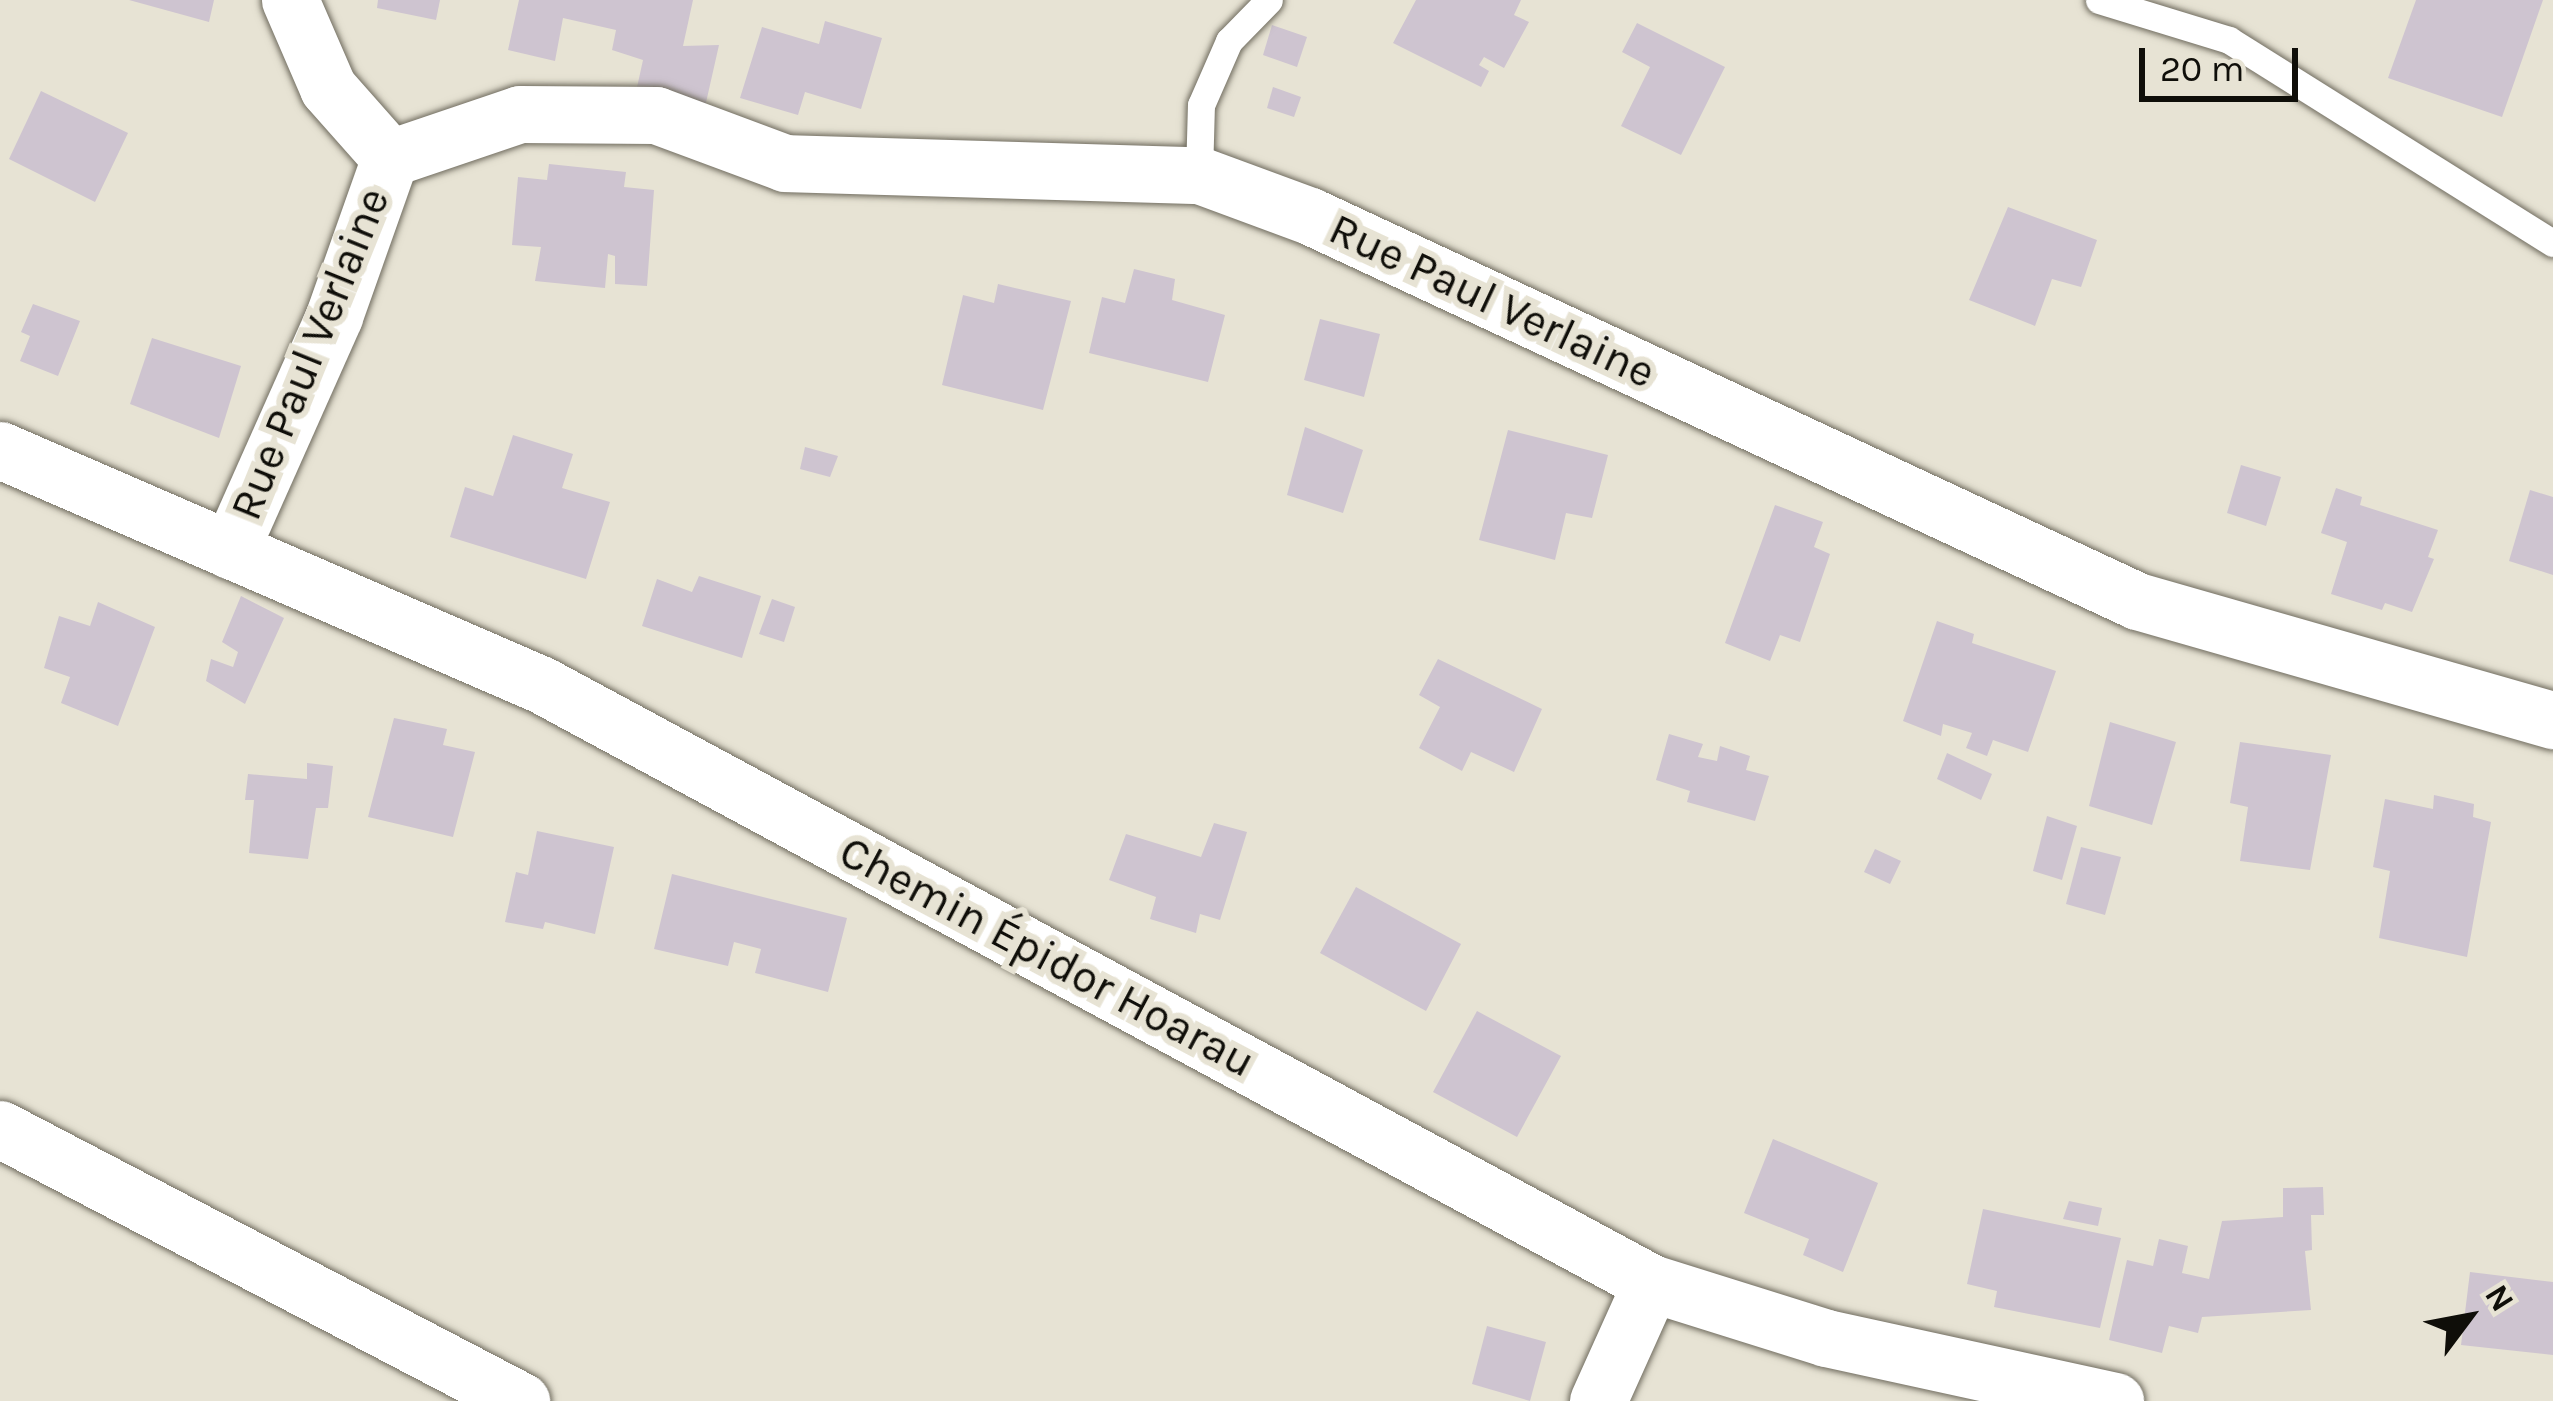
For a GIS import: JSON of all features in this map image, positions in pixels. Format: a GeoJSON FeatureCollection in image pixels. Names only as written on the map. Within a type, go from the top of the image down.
{"type":"FeatureCollection","features":[{"type":"Feature","properties":{"kind":"street","name":"Rue Paul Verlaine"},"geometry":{"type":"LineString","coordinates":[[290,0],[328,88],[389,158]]}},
{"type":"Feature","properties":{"kind":"street","name":"Rue Paul Verlaine"},"geometry":{"type":"LineString","coordinates":[[389,158],[520,114],[656,115],[784,163],[1199,175],[1310,216],[2137,602],[2553,720]]}},
{"type":"Feature","properties":{"kind":"street","name":"Rue Paul Verlaine"},"geometry":{"type":"LineString","coordinates":[[230,550],[334,316],[389,158]]}},
{"type":"Feature","properties":{"kind":"street","name":"Chemin Épidor Hoarau"},"geometry":{"type":"LineString","coordinates":[[0,450],[542,685],[1651,1283],[1826,1338],[2114,1401]]}},
{"type":"Feature","properties":{"kind":"street"},"geometry":{"type":"LineString","coordinates":[[0,1129],[521,1401]]}},
{"type":"Feature","properties":{"kind":"street"},"geometry":{"type":"LineString","coordinates":[[1598,1401],[1651,1283]]}},
{"type":"Feature","properties":{"kind":"lane"},"geometry":{"type":"LineString","coordinates":[[1199,175],[1202,105],[1229,41],[1269,0]]}},
{"type":"Feature","properties":{"kind":"lane"},"geometry":{"type":"LineString","coordinates":[[2099,0],[2229,40],[2553,243]]}},
{"type":"Feature","properties":{"kind":"building"},"geometry":{"type":"Polygon","coordinates":[[[129,0],[214,0],[209,22],[129,0]]]}},
{"type":"Feature","properties":{"kind":"building"},"geometry":{"type":"Polygon","coordinates":[[[378,0],[440,0],[436,20],[377,8],[378,0]]]}},
{"type":"Feature","properties":{"kind":"building"},"geometry":{"type":"Polygon","coordinates":[[[519,0],[693,0],[683,46],[719,45],[705,107],[636,92],[643,60],[612,50],[616,30],[563,18],[555,61],[508,50],[519,0]]]}},
{"type":"Feature","properties":{"kind":"building"},"geometry":{"type":"Polygon","coordinates":[[[1416,0],[1521,0],[1514,15],[1529,22],[1504,68],[1484,57],[1479,65],[1489,71],[1481,87],[1393,43],[1416,0]]]}},
{"type":"Feature","properties":{"kind":"building"},"geometry":{"type":"Polygon","coordinates":[[[2416,0],[2543,0],[2502,117],[2388,78],[2416,0]]]}},
{"type":"Feature","properties":{"kind":"building"},"geometry":{"type":"Polygon","coordinates":[[[825,21],[882,38],[861,109],[805,92],[798,115],[740,98],[762,27],[819,44],[825,21]]]}},
{"type":"Feature","properties":{"kind":"building"},"geometry":{"type":"Polygon","coordinates":[[[1637,23],[1725,67],[1681,155],[1621,126],[1650,67],[1622,52],[1637,23]]]}},
{"type":"Feature","properties":{"kind":"building"},"geometry":{"type":"Polygon","coordinates":[[[1272,25],[1307,37],[1297,67],[1263,55],[1272,25]]]}},
{"type":"Feature","properties":{"kind":"building"},"geometry":{"type":"Polygon","coordinates":[[[1273,87],[1301,97],[1294,117],[1267,108],[1273,87]]]}},
{"type":"Feature","properties":{"kind":"building"},"geometry":{"type":"Polygon","coordinates":[[[41,91],[128,133],[95,202],[9,159],[41,91]]]}},
{"type":"Feature","properties":{"kind":"building"},"geometry":{"type":"Polygon","coordinates":[[[549,164],[626,172],[624,187],[654,190],[647,286],[615,284],[615,256],[608,254],[605,288],[535,281],[541,247],[512,245],[518,177],[547,180],[549,164]]]}},
{"type":"Feature","properties":{"kind":"building"},"geometry":{"type":"Polygon","coordinates":[[[2008,207],[2097,240],[2081,287],[2052,279],[2035,326],[1969,300],[2008,207]]]}},
{"type":"Feature","properties":{"kind":"building"},"geometry":{"type":"Polygon","coordinates":[[[1134,269],[1175,279],[1172,300],[1225,315],[1208,382],[1089,353],[1102,297],[1125,303],[1134,269]]]}},
{"type":"Feature","properties":{"kind":"building"},"geometry":{"type":"Polygon","coordinates":[[[998,284],[1071,301],[1043,410],[942,385],[963,295],[994,303],[998,284]]]}},
{"type":"Feature","properties":{"kind":"building"},"geometry":{"type":"Polygon","coordinates":[[[33,304],[80,321],[58,376],[20,361],[30,336],[21,332],[33,304]]]}},
{"type":"Feature","properties":{"kind":"building"},"geometry":{"type":"Polygon","coordinates":[[[1320,319],[1380,334],[1364,397],[1304,380],[1320,319]]]}},
{"type":"Feature","properties":{"kind":"building"},"geometry":{"type":"Polygon","coordinates":[[[152,338],[241,366],[219,438],[130,404],[152,338]]]}},
{"type":"Feature","properties":{"kind":"building"},"geometry":{"type":"Polygon","coordinates":[[[1305,427],[1363,450],[1343,513],[1287,495],[1305,427]]]}},
{"type":"Feature","properties":{"kind":"building"},"geometry":{"type":"Polygon","coordinates":[[[1508,430],[1608,455],[1592,518],[1566,513],[1555,560],[1479,540],[1508,430]]]}},
{"type":"Feature","properties":{"kind":"building"},"geometry":{"type":"Polygon","coordinates":[[[513,435],[573,454],[562,488],[610,502],[586,579],[450,537],[465,487],[493,496],[513,435]]]}},
{"type":"Feature","properties":{"kind":"building"},"geometry":{"type":"Polygon","coordinates":[[[805,447],[838,456],[830,477],[800,469],[805,447]]]}},
{"type":"Feature","properties":{"kind":"building"},"geometry":{"type":"Polygon","coordinates":[[[2241,465],[2281,477],[2266,526],[2227,513],[2241,465]]]}},
{"type":"Feature","properties":{"kind":"building"},"geometry":{"type":"Polygon","coordinates":[[[2336,488],[2362,497],[2360,505],[2438,530],[2428,557],[2434,559],[2412,612],[2385,603],[2382,610],[2331,594],[2347,542],[2321,533],[2336,488]]]}},
{"type":"Feature","properties":{"kind":"building"},"geometry":{"type":"Polygon","coordinates":[[[2530,490],[2553,497],[2553,575],[2509,561],[2530,490]]]}},
{"type":"Feature","properties":{"kind":"building"},"geometry":{"type":"Polygon","coordinates":[[[1775,505],[1823,522],[1814,547],[1830,554],[1800,642],[1780,635],[1770,661],[1725,643],[1775,505]]]}},
{"type":"Feature","properties":{"kind":"building"},"geometry":{"type":"Polygon","coordinates":[[[699,576],[761,596],[742,658],[642,626],[657,579],[692,592],[699,576]]]}},
{"type":"Feature","properties":{"kind":"building"},"geometry":{"type":"Polygon","coordinates":[[[241,596],[284,618],[245,704],[206,681],[211,659],[233,667],[238,652],[222,642],[241,596]]]}},
{"type":"Feature","properties":{"kind":"building"},"geometry":{"type":"Polygon","coordinates":[[[772,599],[795,607],[784,642],[759,634],[772,599]]]}},
{"type":"Feature","properties":{"kind":"building"},"geometry":{"type":"Polygon","coordinates":[[[98,602],[155,627],[118,726],[61,703],[70,677],[44,668],[59,616],[90,626],[98,602]]]}},
{"type":"Feature","properties":{"kind":"building"},"geometry":{"type":"Polygon","coordinates":[[[1937,621],[1974,634],[1972,643],[2056,671],[2028,752],[1993,740],[1987,756],[1966,748],[1972,733],[1943,724],[1941,736],[1903,721],[1937,621]]]}},
{"type":"Feature","properties":{"kind":"building"},"geometry":{"type":"Polygon","coordinates":[[[1438,659],[1542,709],[1514,772],[1471,752],[1462,771],[1419,748],[1440,707],[1419,695],[1438,659]]]}},
{"type":"Feature","properties":{"kind":"building"},"geometry":{"type":"Polygon","coordinates":[[[394,718],[447,729],[443,745],[475,752],[453,837],[368,817],[394,718]]]}},
{"type":"Feature","properties":{"kind":"building"},"geometry":{"type":"Polygon","coordinates":[[[2110,722],[2176,742],[2152,825],[2089,806],[2110,722]]]}},
{"type":"Feature","properties":{"kind":"building"},"geometry":{"type":"Polygon","coordinates":[[[1669,734],[1703,744],[1698,757],[1717,761],[1720,746],[1750,756],[1746,770],[1769,776],[1755,821],[1687,802],[1690,791],[1656,780],[1669,734]]]}},
{"type":"Feature","properties":{"kind":"building"},"geometry":{"type":"Polygon","coordinates":[[[2240,742],[2331,755],[2310,870],[2240,861],[2248,807],[2230,803],[2240,742]]]}},
{"type":"Feature","properties":{"kind":"building"},"geometry":{"type":"Polygon","coordinates":[[[1947,753],[1992,774],[1981,800],[1937,779],[1947,753]]]}},
{"type":"Feature","properties":{"kind":"building"},"geometry":{"type":"Polygon","coordinates":[[[307,763],[333,766],[328,808],[316,808],[308,859],[249,853],[254,800],[245,800],[248,774],[307,779],[307,763]]]}},
{"type":"Feature","properties":{"kind":"building"},"geometry":{"type":"Polygon","coordinates":[[[2434,795],[2474,804],[2473,817],[2491,822],[2467,957],[2379,938],[2390,871],[2373,867],[2385,799],[2433,809],[2434,795]]]}},
{"type":"Feature","properties":{"kind":"building"},"geometry":{"type":"Polygon","coordinates":[[[2047,816],[2077,826],[2062,880],[2033,871],[2047,816]]]}},
{"type":"Feature","properties":{"kind":"building"},"geometry":{"type":"Polygon","coordinates":[[[1214,823],[1247,832],[1220,920],[1200,914],[1196,933],[1150,919],[1156,897],[1109,880],[1126,834],[1201,857],[1214,823]]]}},
{"type":"Feature","properties":{"kind":"building"},"geometry":{"type":"Polygon","coordinates":[[[537,831],[614,847],[595,934],[545,922],[543,929],[505,922],[516,872],[528,875],[537,831]]]}},
{"type":"Feature","properties":{"kind":"building"},"geometry":{"type":"Polygon","coordinates":[[[2081,847],[2121,857],[2105,915],[2066,904],[2081,847]]]}},
{"type":"Feature","properties":{"kind":"building"},"geometry":{"type":"Polygon","coordinates":[[[1875,849],[1901,861],[1890,884],[1864,872],[1875,849]]]}},
{"type":"Feature","properties":{"kind":"building"},"geometry":{"type":"Polygon","coordinates":[[[672,874],[847,918],[828,992],[755,973],[761,949],[734,942],[728,966],[654,949],[672,874]]]}},
{"type":"Feature","properties":{"kind":"building"},"geometry":{"type":"Polygon","coordinates":[[[1356,887],[1461,944],[1426,1011],[1320,953],[1356,887]]]}},
{"type":"Feature","properties":{"kind":"building"},"geometry":{"type":"Polygon","coordinates":[[[1477,1011],[1561,1056],[1517,1137],[1433,1092],[1477,1011]]]}},
{"type":"Feature","properties":{"kind":"building"},"geometry":{"type":"Polygon","coordinates":[[[1773,1139],[1878,1183],[1843,1272],[1803,1255],[1809,1239],[1744,1213],[1773,1139]]]}},
{"type":"Feature","properties":{"kind":"building"},"geometry":{"type":"Polygon","coordinates":[[[2323,1187],[2324,1215],[2311,1215],[2312,1250],[2305,1251],[2311,1310],[2202,1317],[2198,1333],[2169,1326],[2162,1353],[2109,1340],[2127,1260],[2153,1266],[2159,1239],[2188,1246],[2182,1273],[2209,1279],[2222,1221],[2283,1217],[2283,1188],[2323,1187]]]}},
{"type":"Feature","properties":{"kind":"building"},"geometry":{"type":"Polygon","coordinates":[[[2069,1201],[2102,1208],[2098,1226],[2063,1219],[2069,1201]]]}},
{"type":"Feature","properties":{"kind":"building"},"geometry":{"type":"Polygon","coordinates":[[[1983,1209],[2121,1238],[2100,1328],[1994,1307],[1997,1291],[1967,1284],[1983,1209]]]}},
{"type":"Feature","properties":{"kind":"building"},"geometry":{"type":"Polygon","coordinates":[[[2470,1272],[2553,1282],[2553,1355],[2461,1345],[2470,1272]]]}},
{"type":"Feature","properties":{"kind":"building"},"geometry":{"type":"Polygon","coordinates":[[[1487,1326],[1546,1342],[1530,1401],[1472,1384],[1487,1326]]]}}]}
